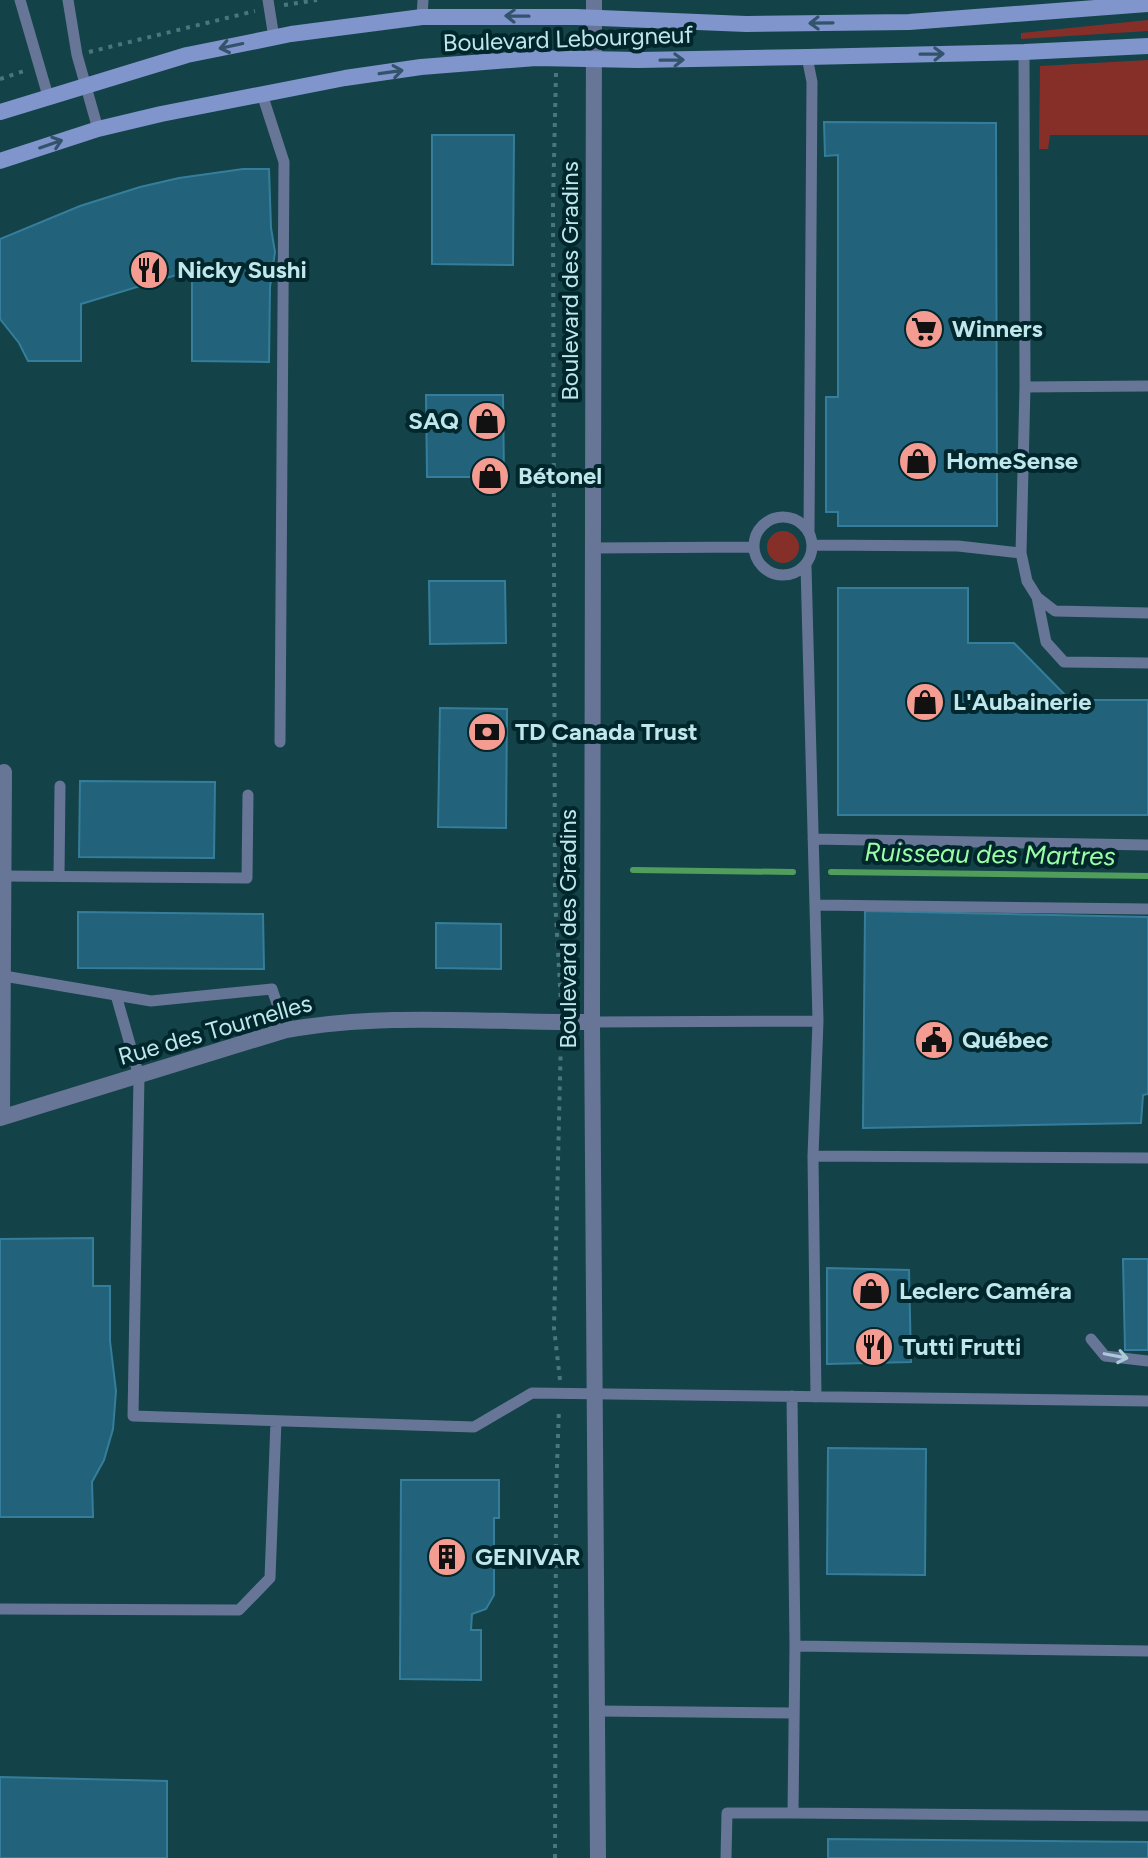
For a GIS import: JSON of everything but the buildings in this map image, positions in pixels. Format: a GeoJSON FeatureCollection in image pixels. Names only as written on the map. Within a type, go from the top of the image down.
{"type":"FeatureCollection","features":[{"type":"Feature","properties":{"kind":"main road","name":"Boulevard Lebourgneuf"},"geometry":{"type":"LineString","coordinates":[[0,112],[187,55],[422,9],[746,24],[894,22],[1148,4]]}},
{"type":"Feature","properties":{"kind":"main road","name":"Boulevard Lebourgneuf"},"geometry":{"type":"LineString","coordinates":[[0,161],[98,129],[262,94],[421,67],[522,59],[807,57],[1148,46]]}},
{"type":"Feature","properties":{"kind":"street","name":"Boulevard des Gradins"},"geometry":{"type":"LineString","coordinates":[[594,0],[592,1022],[598,1858]]}},
{"type":"Feature","properties":{"kind":"street"},"geometry":{"type":"LineString","coordinates":[[1,1118],[4,772]]}},
{"type":"Feature","properties":{"kind":"street","name":"Rue des Tournelles"},"geometry":{"type":"LineString","coordinates":[[1,1118],[286,1030],[357,1021],[592,1022]]}},
{"type":"Feature","properties":{"kind":"lane"},"geometry":{"type":"LineString","coordinates":[[20,0],[48,96]]}},
{"type":"Feature","properties":{"kind":"lane"},"geometry":{"type":"LineString","coordinates":[[68,0],[77,55],[98,129]]}},
{"type":"Feature","properties":{"kind":"lane"},"geometry":{"type":"LineString","coordinates":[[268,4],[274,38]]}},
{"type":"Feature","properties":{"kind":"lane"},"geometry":{"type":"LineString","coordinates":[[1024,52],[1025,387],[1021,553],[1027,581],[1037,597],[1055,611],[1148,613]]}},
{"type":"Feature","properties":{"kind":"lane"},"geometry":{"type":"LineString","coordinates":[[807,57],[812,82],[809,532],[813,545],[806,566],[818,1021],[813,1156],[816,1397]]}},
{"type":"Feature","properties":{"kind":"lane"},"geometry":{"type":"LineString","coordinates":[[262,94],[284,162],[280,742]]}},
{"type":"Feature","properties":{"kind":"lane"},"geometry":{"type":"LineString","coordinates":[[1025,387],[1148,386]]}},
{"type":"Feature","properties":{"kind":"lane"},"geometry":{"type":"LineString","coordinates":[[806,566],[788,576],[778,575],[765,570],[758,562],[754,547],[761,527],[779,517],[798,521],[809,532]]}},
{"type":"Feature","properties":{"kind":"lane"},"geometry":{"type":"LineString","coordinates":[[813,545],[958,546],[1021,553]]}},
{"type":"Feature","properties":{"kind":"lane"},"geometry":{"type":"LineString","coordinates":[[594,548],[754,547]]}},
{"type":"Feature","properties":{"kind":"lane"},"geometry":{"type":"LineString","coordinates":[[1037,597],[1046,642],[1064,662],[1148,663]]}},
{"type":"Feature","properties":{"kind":"lane"},"geometry":{"type":"LineString","coordinates":[[59,876],[60,786]]}},
{"type":"Feature","properties":{"kind":"lane"},"geometry":{"type":"LineString","coordinates":[[4,876],[247,878],[248,795]]}},
{"type":"Feature","properties":{"kind":"lane"},"geometry":{"type":"LineString","coordinates":[[813,839],[1148,845]]}},
{"type":"Feature","properties":{"kind":"lane"},"geometry":{"type":"LineString","coordinates":[[815,905],[1148,909]]}},
{"type":"Feature","properties":{"kind":"lane"},"geometry":{"type":"LineString","coordinates":[[4,976],[151,1001],[272,989],[286,1030]]}},
{"type":"Feature","properties":{"kind":"lane"},"geometry":{"type":"LineString","coordinates":[[116,995],[139,1076],[133,1416],[474,1427],[532,1393],[1148,1401]]}},
{"type":"Feature","properties":{"kind":"lane"},"geometry":{"type":"LineString","coordinates":[[592,1022],[818,1021]]}},
{"type":"Feature","properties":{"kind":"lane"},"geometry":{"type":"LineString","coordinates":[[813,1156],[1148,1158]]}},
{"type":"Feature","properties":{"kind":"lane"},"geometry":{"type":"LineString","coordinates":[[1091,1339],[1105,1356],[1148,1361]]}},
{"type":"Feature","properties":{"kind":"lane"},"geometry":{"type":"LineString","coordinates":[[792,1396],[795,1646],[793,1813]]}},
{"type":"Feature","properties":{"kind":"lane"},"geometry":{"type":"LineString","coordinates":[[0,1609],[239,1610],[270,1578],[276,1421]]}},
{"type":"Feature","properties":{"kind":"lane"},"geometry":{"type":"LineString","coordinates":[[795,1646],[1148,1651]]}},
{"type":"Feature","properties":{"kind":"lane"},"geometry":{"type":"LineString","coordinates":[[597,1711],[794,1713]]}},
{"type":"Feature","properties":{"kind":"lane"},"geometry":{"type":"LineString","coordinates":[[726,1858],[727,1813],[1148,1816]]}},
{"type":"Feature","properties":{"kind":"path"},"geometry":{"type":"LineString","coordinates":[[77,55],[268,4],[317,0]]}},
{"type":"Feature","properties":{"kind":"path"},"geometry":{"type":"LineString","coordinates":[[0,79],[39,65]]}},
{"type":"Feature","properties":{"kind":"path"},"geometry":{"type":"LineString","coordinates":[[555,1858],[556,1494],[561,1372],[554,1328],[562,1022],[555,899],[553,203],[556,87]]}},
{"type":"Feature","properties":{"kind":"shaded area"},"geometry":{"type":"Polygon","coordinates":[[[1148,20],[1148,31],[1021,39],[1021,33],[1148,20]]]}},
{"type":"Feature","properties":{"kind":"shaded area"},"geometry":{"type":"Polygon","coordinates":[[[1148,60],[1148,135],[1050,135],[1048,149],[1039,149],[1040,66],[1148,60]]]}},
{"type":"Feature","properties":{"kind":"shaded area"},"geometry":{"type":"Polygon","coordinates":[[[783,531],[794,536],[799,547],[794,558],[783,563],[772,558],[767,547],[772,536],[783,531]]]}},
{"type":"Feature","properties":{"kind":"waterway","name":"Ruisseau des Martres"},"geometry":{"type":"LineString","coordinates":[[633,870],[793,872]]}},
{"type":"Feature","properties":{"kind":"waterway","name":"Ruisseau des Martres"},"geometry":{"type":"LineString","coordinates":[[831,872],[1148,876]]}},
{"type":"Feature","properties":{"kind":"place","name":"Nicky Sushi"},"geometry":{"type":"Point","coordinates":[149,270]}},
{"type":"Feature","properties":{"kind":"place","name":"Winners"},"geometry":{"type":"Point","coordinates":[924,329]}},
{"type":"Feature","properties":{"kind":"place","name":"SAQ"},"geometry":{"type":"Point","coordinates":[487,421]}},
{"type":"Feature","properties":{"kind":"place","name":"HomeSense"},"geometry":{"type":"Point","coordinates":[918,461]}},
{"type":"Feature","properties":{"kind":"place","name":"Bétonel"},"geometry":{"type":"Point","coordinates":[490,476]}},
{"type":"Feature","properties":{"kind":"place","name":"L'Aubainerie"},"geometry":{"type":"Point","coordinates":[925,702]}},
{"type":"Feature","properties":{"kind":"place","name":"TD Canada Trust"},"geometry":{"type":"Point","coordinates":[487,732]}},
{"type":"Feature","properties":{"kind":"place","name":"Québec"},"geometry":{"type":"Point","coordinates":[934,1040]}},
{"type":"Feature","properties":{"kind":"place","name":"Leclerc Caméra"},"geometry":{"type":"Point","coordinates":[871,1291]}},
{"type":"Feature","properties":{"kind":"place","name":"Tutti Frutti"},"geometry":{"type":"Point","coordinates":[874,1347]}},
{"type":"Feature","properties":{"kind":"place","name":"GENIVAR"},"geometry":{"type":"Point","coordinates":[447,1557]}}]}
